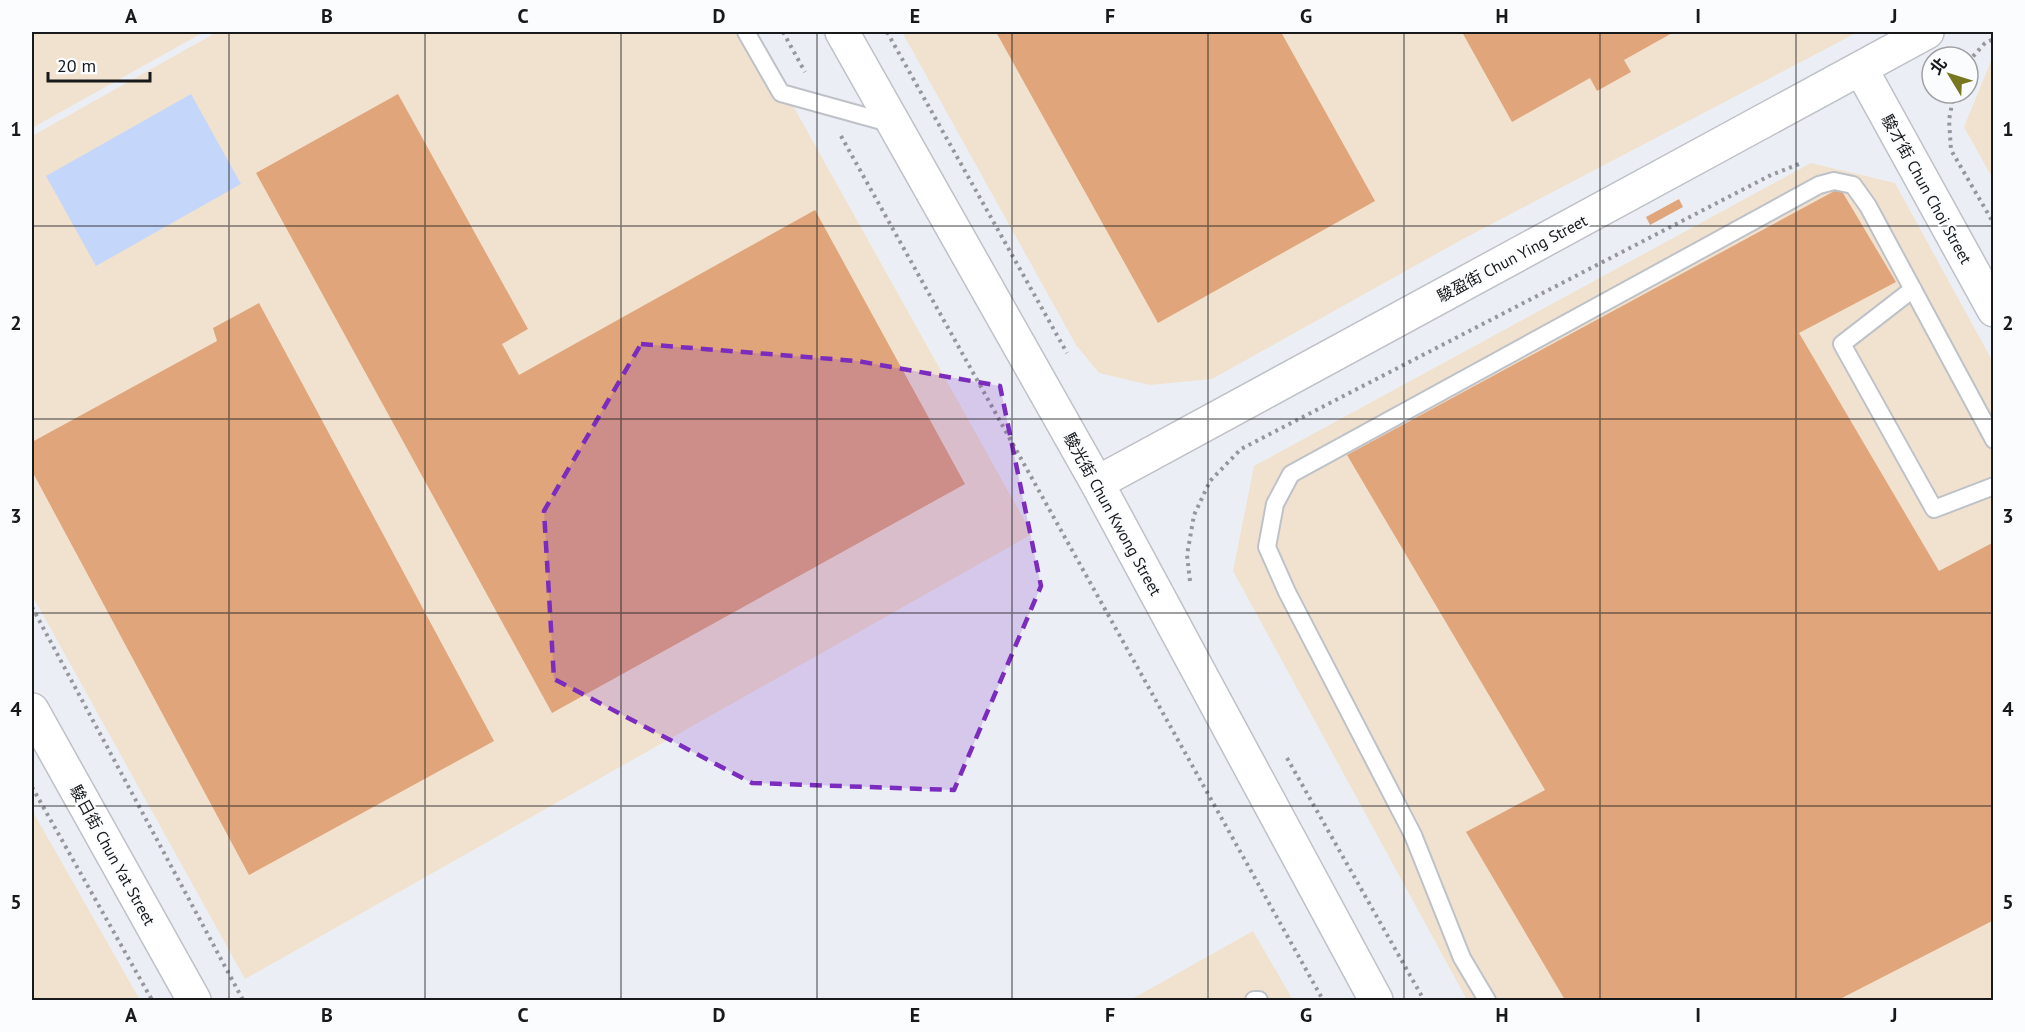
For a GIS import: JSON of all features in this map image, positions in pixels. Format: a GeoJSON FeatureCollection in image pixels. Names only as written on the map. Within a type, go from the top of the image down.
{"type":"FeatureCollection","features":[{"type":"Feature","properties":{"kind":"street","name":"駿光街 Chun Kwong Street"},"geometry":{"type":"LineString","coordinates":[[842,32],[1097,483],[1369,998]]}},
{"type":"Feature","properties":{"kind":"street","name":"駿盈街 Chun Ying Street"},"geometry":{"type":"LineString","coordinates":[[1097,483],[1927,32]]}},
{"type":"Feature","properties":{"kind":"street","name":"駿才街 Chun Choi Street"},"geometry":{"type":"LineString","coordinates":[[1861,69],[1994,310]]}},
{"type":"Feature","properties":{"kind":"street","name":"駿日街 Chun Yat Street"},"geometry":{"type":"LineString","coordinates":[[32,710],[194,1000]]}},
{"type":"Feature","properties":{"kind":"lane"},"geometry":{"type":"LineString","coordinates":[[746,32],[781,93],[894,124]]}},
{"type":"Feature","properties":{"kind":"lane"},"geometry":{"type":"LineString","coordinates":[[1487,1000],[1462,958],[1413,835],[1292,603],[1267,547],[1275,504],[1291,474],[1819,185],[1834,181],[1853,185],[1863,199],[1994,440]]}},
{"type":"Feature","properties":{"kind":"lane"},"geometry":{"type":"LineString","coordinates":[[1913,290],[1842,344],[1934,509],[1994,486]]}},
{"type":"Feature","properties":{"kind":"lane"},"geometry":{"type":"LineString","coordinates":[[1254,1000],[1259,1000]]}},
{"type":"Feature","properties":{"kind":"path"},"geometry":{"type":"LineString","coordinates":[[783,32],[1323,1000]]}},
{"type":"Feature","properties":{"kind":"path"},"geometry":{"type":"LineString","coordinates":[[887,32],[1067,353]]}},
{"type":"Feature","properties":{"kind":"path"},"geometry":{"type":"LineString","coordinates":[[1980,49],[1994,39]]}},
{"type":"Feature","properties":{"kind":"path"},"geometry":{"type":"LineString","coordinates":[[1952,105],[1949,120],[1951,150],[1994,224]]}},
{"type":"Feature","properties":{"kind":"path"},"geometry":{"type":"LineString","coordinates":[[1191,588],[1186,555],[1194,515],[1210,481],[1241,449],[1760,181],[1801,164]]}},
{"type":"Feature","properties":{"kind":"path"},"geometry":{"type":"LineString","coordinates":[[32,607],[243,1000]]}},
{"type":"Feature","properties":{"kind":"path"},"geometry":{"type":"LineString","coordinates":[[1284,753],[1425,1000]]}},
{"type":"Feature","properties":{"kind":"path"},"geometry":{"type":"LineString","coordinates":[[32,787],[152,1000]]}},
{"type":"Feature","properties":{"kind":"highlighted area"},"geometry":{"type":"Polygon","coordinates":[[[641,344],[857,361],[1000,386],[1041,586],[954,790],[752,783],[554,679],[544,511],[641,344]]]}},
{"type":"Feature","properties":{"kind":"shaded area"},"geometry":{"type":"Polygon","coordinates":[[[32,32],[204,32],[32,128],[32,32]]]}},
{"type":"Feature","properties":{"kind":"shaded area"},"geometry":{"type":"Polygon","coordinates":[[[217,32],[752,32],[1032,534],[245,979],[32,595],[32,136],[217,32]]]}},
{"type":"Feature","properties":{"kind":"shaded area"},"geometry":{"type":"Polygon","coordinates":[[[902,32],[1858,32],[1463,239],[1212,379],[1150,385],[1099,373],[1076,345],[902,32]]]}},
{"type":"Feature","properties":{"kind":"shaded area"},"geometry":{"type":"Polygon","coordinates":[[[1993,56],[1993,179],[1964,127],[1973,105],[1980,105],[1980,88],[1993,56]]]}},
{"type":"Feature","properties":{"kind":"shaded area"},"geometry":{"type":"Polygon","coordinates":[[[191,94],[241,184],[96,266],[46,176],[191,94]]]}},
{"type":"Feature","properties":{"kind":"shaded area"},"geometry":{"type":"Polygon","coordinates":[[[1811,163],[1895,183],[1993,362],[1993,1000],[1467,1000],[1233,571],[1254,466],[1811,163]]]}},
{"type":"Feature","properties":{"kind":"shaded area"},"geometry":{"type":"Polygon","coordinates":[[[32,810],[140,1000],[32,1000],[32,810]]]}},
{"type":"Feature","properties":{"kind":"shaded area"},"geometry":{"type":"Polygon","coordinates":[[[1253,931],[1293,1000],[1130,1000],[1253,931]]]}},
{"type":"Feature","properties":{"kind":"building"},"geometry":{"type":"Polygon","coordinates":[[[996,32],[1281,32],[1375,201],[1158,323],[996,32]]]}},
{"type":"Feature","properties":{"kind":"building"},"geometry":{"type":"Polygon","coordinates":[[[1462,32],[1674,32],[1624,60],[1631,72],[1597,91],[1590,78],[1512,122],[1462,32]]]}},
{"type":"Feature","properties":{"kind":"building"},"geometry":{"type":"Polygon","coordinates":[[[398,94],[528,329],[502,344],[519,375],[815,210],[965,484],[552,713],[256,173],[398,94]]]}},
{"type":"Feature","properties":{"kind":"building"},"geometry":{"type":"Polygon","coordinates":[[[1840,188],[1896,282],[1799,333],[1939,571],[1994,542],[1994,920],[1838,1000],[1565,1000],[1466,832],[1545,790],[1347,455],[1840,188]]]}},
{"type":"Feature","properties":{"kind":"building"},"geometry":{"type":"Polygon","coordinates":[[[1679,199],[1683,207],[1650,225],[1646,217],[1679,199]]]}},
{"type":"Feature","properties":{"kind":"building"},"geometry":{"type":"Polygon","coordinates":[[[259,303],[494,741],[249,875],[32,471],[32,442],[217,341],[213,328],[259,303]]]}}]}
